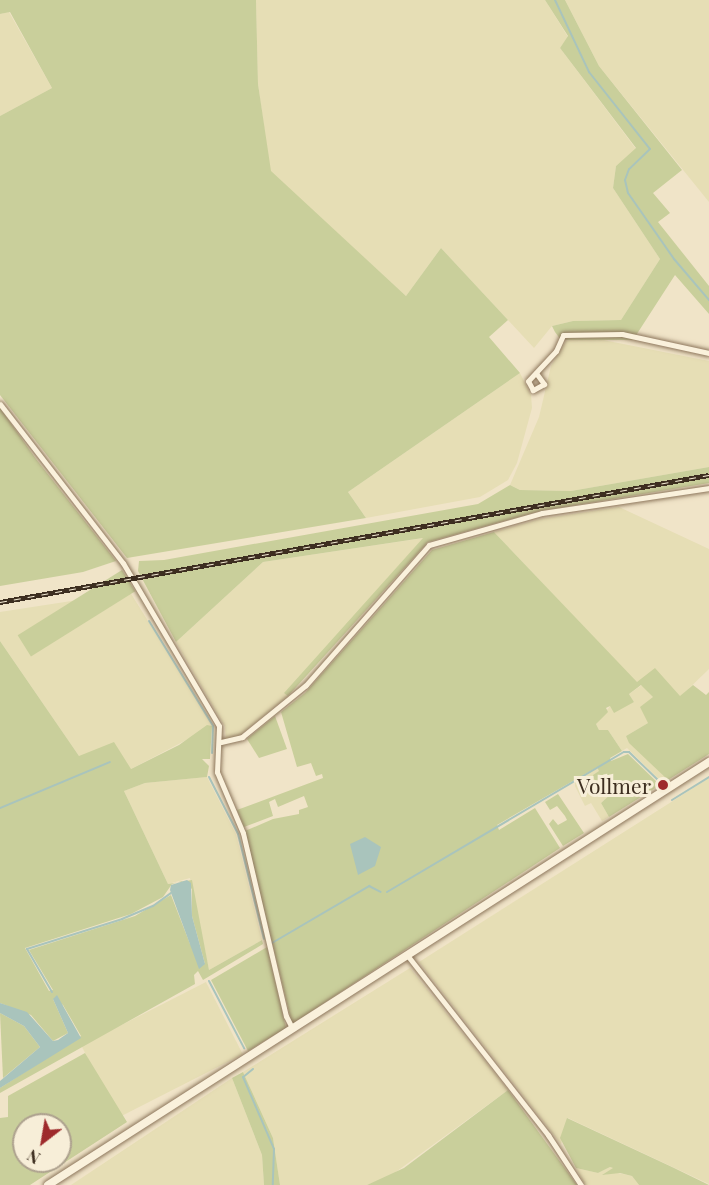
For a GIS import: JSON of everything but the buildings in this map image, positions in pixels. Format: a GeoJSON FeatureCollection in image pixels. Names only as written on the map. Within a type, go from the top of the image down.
{"type":"FeatureCollection","features":[{"type":"Feature","properties":{"kind":"main road"},"geometry":{"type":"LineString","coordinates":[[48,1185],[709,762]]}},
{"type":"Feature","properties":{"kind":"street"},"geometry":{"type":"LineString","coordinates":[[536,373],[556,351],[563,335],[622,334],[709,353]]}},
{"type":"Feature","properties":{"kind":"street"},"geometry":{"type":"LineString","coordinates":[[0,404],[123,563],[212,712],[221,742],[219,780],[243,833],[285,1016],[292,1028]]}},
{"type":"Feature","properties":{"kind":"street"},"geometry":{"type":"LineString","coordinates":[[221,742],[242,737],[306,685],[429,545],[542,513],[709,488]]}},
{"type":"Feature","properties":{"kind":"street"},"geometry":{"type":"LineString","coordinates":[[407,955],[548,1135],[581,1185]]}},
{"type":"Feature","properties":{"kind":"shaded area"},"geometry":{"type":"Polygon","coordinates":[[[256,0],[545,0],[568,37],[560,48],[636,149],[616,166],[613,188],[660,259],[621,320],[573,321],[552,326],[534,348],[441,248],[406,296],[270,171],[258,84],[256,0]]]}},
{"type":"Feature","properties":{"kind":"shaded area"},"geometry":{"type":"Polygon","coordinates":[[[565,0],[709,0],[709,202],[599,66],[565,0]]]}},
{"type":"Feature","properties":{"kind":"shaded area"},"geometry":{"type":"Polygon","coordinates":[[[9,12],[52,88],[0,116],[0,14],[9,12]]]}},
{"type":"Feature","properties":{"kind":"shaded area"},"geometry":{"type":"Polygon","coordinates":[[[583,336],[709,361],[709,467],[571,491],[520,490],[510,485],[539,417],[551,366],[566,341],[583,336]]]}},
{"type":"Feature","properties":{"kind":"shaded area"},"geometry":{"type":"Polygon","coordinates":[[[520,373],[531,395],[532,408],[517,463],[508,480],[480,497],[366,518],[348,492],[520,373]]]}},
{"type":"Feature","properties":{"kind":"shaded area"},"geometry":{"type":"Polygon","coordinates":[[[619,507],[709,549],[709,669],[680,697],[637,683],[494,532],[540,519],[619,507]]]}},
{"type":"Feature","properties":{"kind":"shaded area"},"geometry":{"type":"Polygon","coordinates":[[[424,538],[285,693],[288,696],[238,737],[226,740],[225,727],[176,642],[263,562],[424,538]]]}},
{"type":"Feature","properties":{"kind":"shaded area"},"geometry":{"type":"Polygon","coordinates":[[[130,592],[213,726],[131,769],[79,756],[0,641],[0,612],[130,592]]]}},
{"type":"Feature","properties":{"kind":"shaded area"},"geometry":{"type":"Polygon","coordinates":[[[642,685],[653,697],[648,723],[626,736],[668,780],[663,783],[627,748],[622,751],[608,730],[599,730],[596,724],[610,706],[634,702],[629,694],[642,685]]]}},
{"type":"Feature","properties":{"kind":"shaded area"},"geometry":{"type":"Polygon","coordinates":[[[597,766],[600,771],[595,781],[604,776],[614,791],[601,803],[609,817],[602,821],[591,803],[585,806],[575,786],[575,780],[597,766]]]}},
{"type":"Feature","properties":{"kind":"shaded area"},"geometry":{"type":"Polygon","coordinates":[[[207,777],[236,834],[262,940],[209,970],[190,878],[168,884],[124,791],[145,783],[207,777]]]}},
{"type":"Feature","properties":{"kind":"shaded area"},"geometry":{"type":"Polygon","coordinates":[[[709,778],[709,1184],[568,1118],[561,1144],[419,962],[709,778]]]}},
{"type":"Feature","properties":{"kind":"shaded area"},"geometry":{"type":"Polygon","coordinates":[[[410,968],[508,1090],[389,1177],[367,1185],[280,1185],[273,1138],[243,1072],[410,968]]]}},
{"type":"Feature","properties":{"kind":"shaded area"},"geometry":{"type":"Polygon","coordinates":[[[206,982],[243,1054],[118,1118],[81,1046],[206,982]]]}},
{"type":"Feature","properties":{"kind":"shaded area"},"geometry":{"type":"Polygon","coordinates":[[[232,1078],[262,1155],[264,1185],[71,1185],[232,1078]]]}},
{"type":"Feature","properties":{"kind":"shaded area"},"geometry":{"type":"Polygon","coordinates":[[[610,1167],[614,1168],[604,1175],[613,1172],[632,1176],[639,1185],[585,1185],[576,1168],[598,1173],[610,1167]]]}},
{"type":"Feature","properties":{"kind":"green space"},"geometry":{"type":"Polygon","coordinates":[[[0,0],[256,0],[258,84],[271,171],[406,296],[441,248],[508,320],[489,337],[520,373],[348,492],[366,518],[127,558],[0,395],[0,116],[52,88],[10,12],[0,14],[0,0]]]}},
{"type":"Feature","properties":{"kind":"green space"},"geometry":{"type":"Polygon","coordinates":[[[545,0],[565,0],[599,66],[682,170],[653,193],[670,213],[658,222],[709,286],[709,314],[675,275],[633,340],[561,340],[555,332],[552,326],[573,321],[621,320],[660,259],[613,188],[616,166],[636,148],[560,48],[568,36],[545,0]]]}},
{"type":"Feature","properties":{"kind":"green space"},"geometry":{"type":"Polygon","coordinates":[[[0,408],[36,459],[116,561],[83,572],[0,586],[0,408]]]}},
{"type":"Feature","properties":{"kind":"green space"},"geometry":{"type":"Polygon","coordinates":[[[709,467],[709,483],[540,511],[428,542],[288,696],[284,693],[423,538],[263,562],[176,642],[138,571],[139,561],[164,560],[478,504],[510,485],[520,490],[571,491],[709,467]]]}},
{"type":"Feature","properties":{"kind":"green space"},"geometry":{"type":"Polygon","coordinates":[[[494,532],[637,682],[655,668],[680,696],[693,685],[706,695],[709,692],[709,754],[668,780],[629,743],[626,736],[648,723],[640,707],[653,697],[641,685],[629,694],[634,702],[614,713],[610,706],[606,708],[608,712],[596,724],[599,730],[608,730],[622,751],[610,758],[611,761],[628,754],[660,785],[609,817],[601,803],[614,791],[604,776],[595,782],[593,775],[599,771],[597,767],[497,825],[499,830],[535,808],[560,848],[292,1024],[245,831],[273,819],[299,814],[299,810],[308,807],[304,796],[278,807],[275,799],[269,802],[273,816],[244,827],[237,810],[323,778],[322,774],[316,776],[311,763],[297,767],[281,712],[305,693],[432,550],[494,532]]]}},
{"type":"Feature","properties":{"kind":"green space"},"geometry":{"type":"Polygon","coordinates":[[[122,570],[135,591],[31,656],[18,635],[122,570]]]}},
{"type":"Feature","properties":{"kind":"green space"},"geometry":{"type":"Polygon","coordinates":[[[0,641],[79,756],[114,742],[131,769],[179,745],[207,725],[212,726],[210,759],[202,759],[209,766],[207,777],[145,783],[124,791],[168,884],[177,882],[172,884],[163,897],[131,914],[25,948],[49,991],[53,990],[29,950],[135,916],[171,895],[190,944],[205,964],[192,916],[192,889],[183,882],[192,880],[209,970],[262,940],[263,944],[203,980],[198,971],[194,975],[195,984],[0,1093],[0,1088],[81,1036],[63,1005],[53,999],[68,1033],[53,1041],[31,1015],[0,1003],[0,641]]]}},
{"type":"Feature","properties":{"kind":"green space"},"geometry":{"type":"Polygon","coordinates":[[[275,716],[287,749],[259,758],[247,739],[275,716]]]}},
{"type":"Feature","properties":{"kind":"green space"},"geometry":{"type":"Polygon","coordinates":[[[558,794],[584,833],[563,846],[549,824],[553,819],[558,825],[567,820],[557,806],[550,810],[545,802],[558,794]]]}},
{"type":"Feature","properties":{"kind":"green space"},"geometry":{"type":"Polygon","coordinates":[[[267,947],[286,1028],[248,1051],[211,980],[267,947]]]}},
{"type":"Feature","properties":{"kind":"green space"},"geometry":{"type":"Polygon","coordinates":[[[0,1013],[24,1026],[40,1047],[3,1078],[0,1013]]]}},
{"type":"Feature","properties":{"kind":"green space"},"geometry":{"type":"Polygon","coordinates":[[[85,1053],[127,1122],[72,1158],[72,1113],[12,1113],[12,1173],[48,1173],[30,1185],[0,1185],[0,1118],[8,1117],[8,1096],[85,1053]]]}},
{"type":"Feature","properties":{"kind":"green space"},"geometry":{"type":"Polygon","coordinates":[[[243,1072],[273,1138],[280,1185],[264,1185],[262,1155],[232,1078],[243,1072]]]}},
{"type":"Feature","properties":{"kind":"green space"},"geometry":{"type":"Polygon","coordinates":[[[508,1090],[577,1185],[367,1185],[404,1168],[508,1090]]]}},
{"type":"Feature","properties":{"kind":"green space"},"geometry":{"type":"Polygon","coordinates":[[[567,1118],[709,1185],[639,1185],[632,1176],[620,1173],[602,1175],[613,1168],[610,1167],[598,1173],[576,1168],[560,1138],[567,1118]]]}},
{"type":"Feature","properties":{"kind":"water"},"geometry":{"type":"Polygon","coordinates":[[[365,837],[381,847],[375,866],[358,875],[350,844],[365,837]]]}},
{"type":"Feature","properties":{"kind":"water"},"geometry":{"type":"Polygon","coordinates":[[[187,880],[191,883],[192,916],[205,964],[199,969],[170,890],[171,885],[187,880]]]}},
{"type":"Feature","properties":{"kind":"water"},"geometry":{"type":"Polygon","coordinates":[[[57,995],[81,1038],[0,1088],[0,1081],[40,1047],[24,1026],[0,1013],[0,1003],[27,1012],[53,1041],[68,1033],[53,999],[57,995]]]}},
{"type":"Feature","properties":{"kind":"waterway"},"geometry":{"type":"LineString","coordinates":[[555,0],[589,72],[650,149],[629,169],[625,180],[628,193],[674,259],[709,300]]}},
{"type":"Feature","properties":{"kind":"waterway"},"geometry":{"type":"LineString","coordinates":[[149,621],[213,726],[212,753]]}},
{"type":"Feature","properties":{"kind":"waterway"},"geometry":{"type":"LineString","coordinates":[[387,892],[624,752],[629,752],[661,783]]}},
{"type":"Feature","properties":{"kind":"waterway"},"geometry":{"type":"LineString","coordinates":[[0,808],[110,762]]}},
{"type":"Feature","properties":{"kind":"waterway"},"geometry":{"type":"LineString","coordinates":[[209,777],[238,834],[264,939]]}},
{"type":"Feature","properties":{"kind":"waterway"},"geometry":{"type":"LineString","coordinates":[[672,800],[709,777]]}},
{"type":"Feature","properties":{"kind":"waterway"},"geometry":{"type":"LineString","coordinates":[[272,943],[369,886],[381,892]]}},
{"type":"Feature","properties":{"kind":"waterway"},"geometry":{"type":"LineString","coordinates":[[52,992],[27,949],[122,919],[153,906],[171,893]]}},
{"type":"Feature","properties":{"kind":"waterway"},"geometry":{"type":"LineString","coordinates":[[209,981],[244,1048]]}},
{"type":"Feature","properties":{"kind":"waterway"},"geometry":{"type":"LineString","coordinates":[[253,1069],[243,1077],[274,1149],[273,1185]]}},
{"type":"Feature","properties":{"kind":"railway"},"geometry":{"type":"LineString","coordinates":[[0,602],[709,475]]}},
{"type":"Feature","properties":{"kind":"place","name":"Vollmer"},"geometry":{"type":"Point","coordinates":[663,785]}}]}
